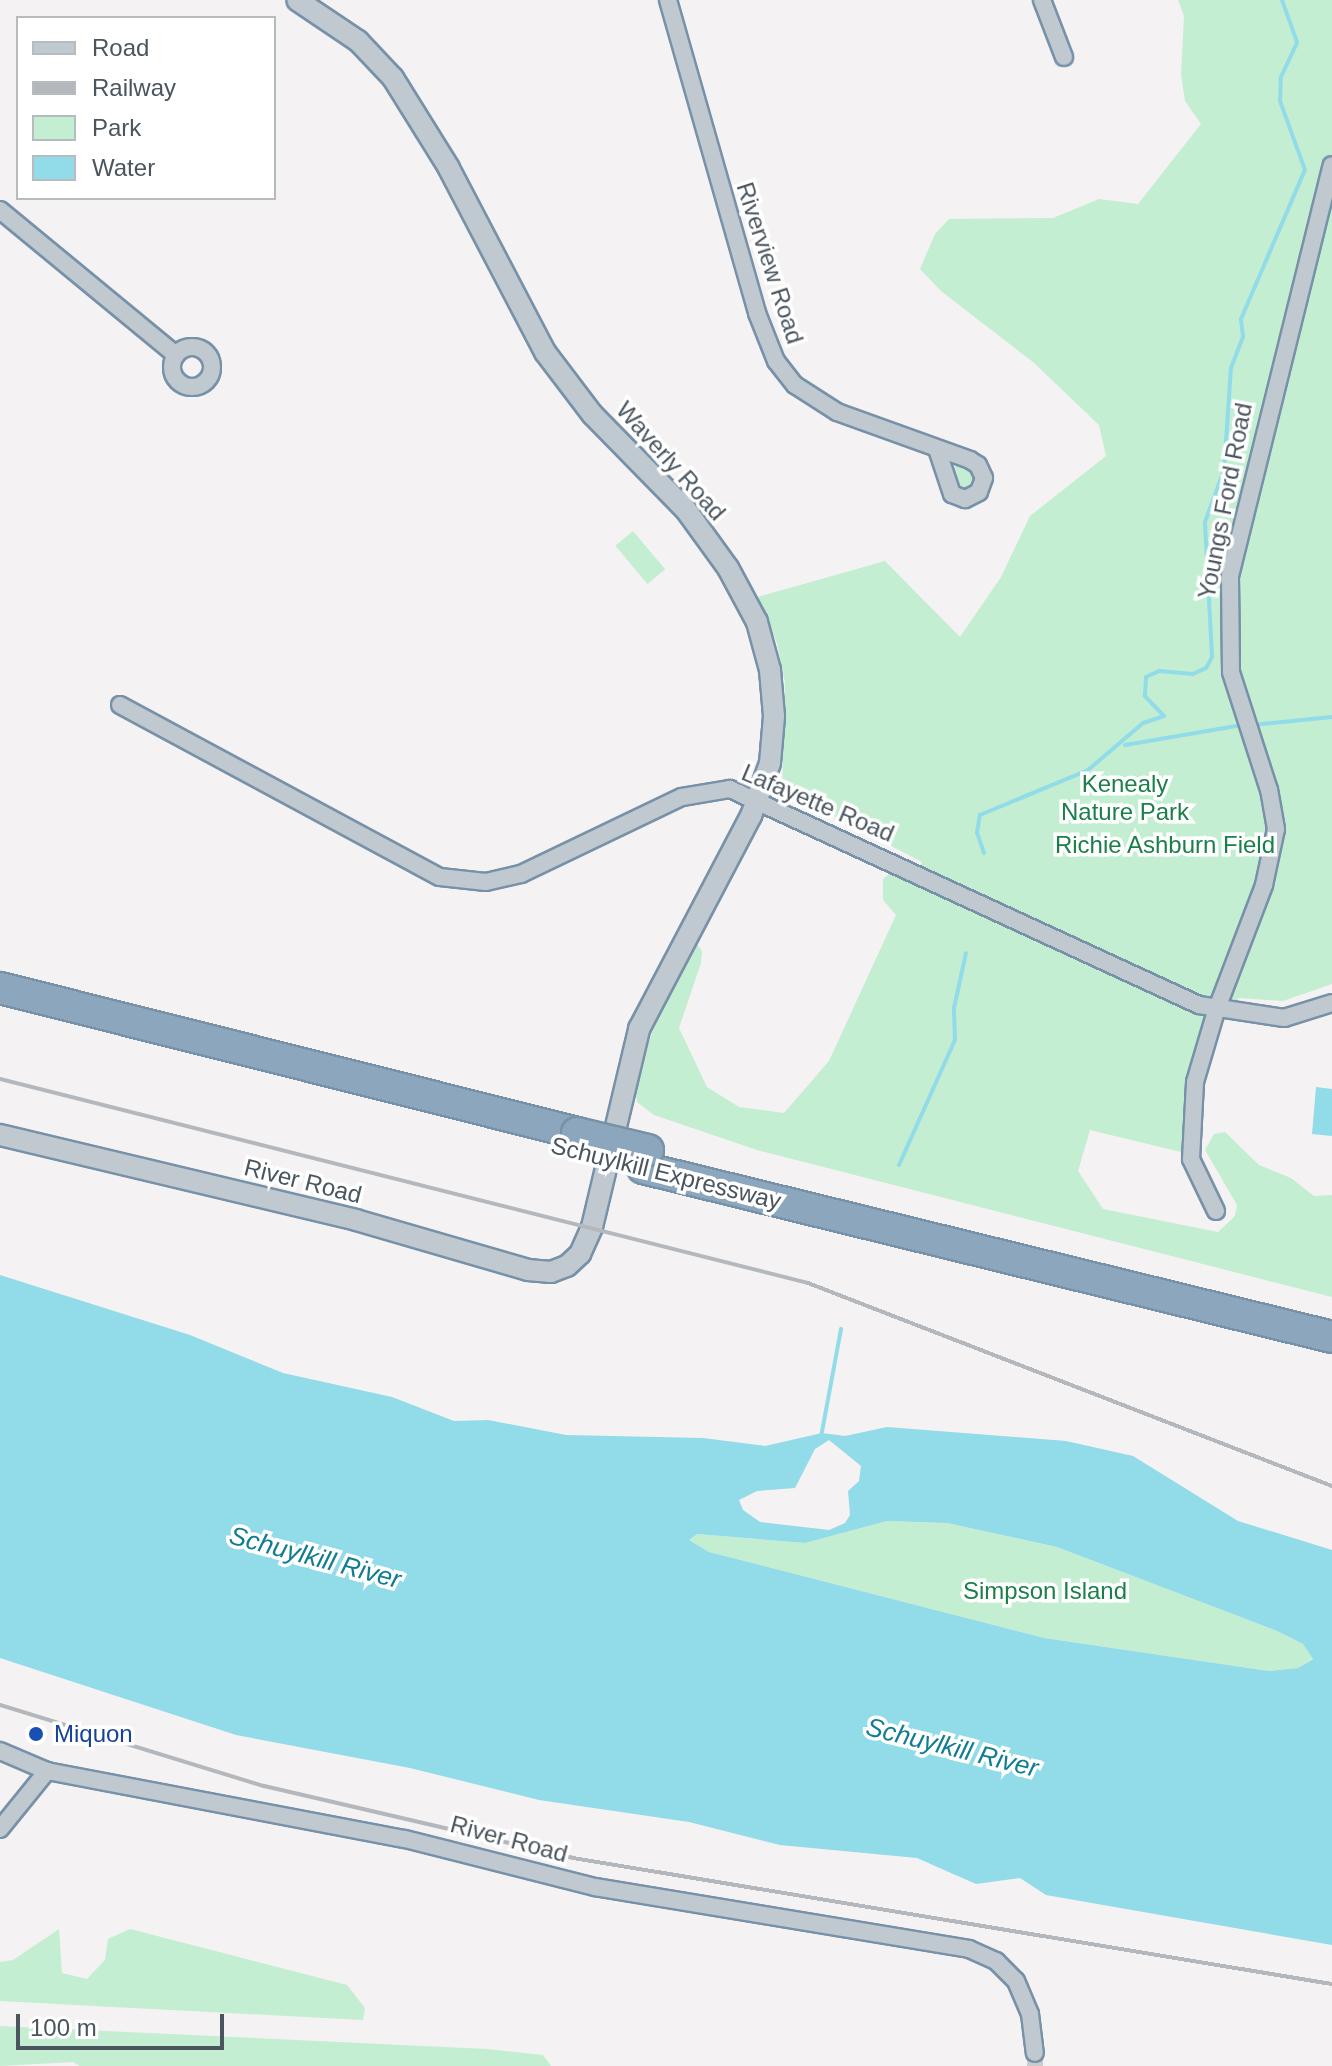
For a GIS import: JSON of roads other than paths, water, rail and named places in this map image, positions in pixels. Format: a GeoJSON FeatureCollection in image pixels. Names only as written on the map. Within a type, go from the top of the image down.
{"type":"FeatureCollection","features":[{"type":"Feature","properties":{"kind":"highway","name":"Schuylkill Expressway"},"geometry":{"type":"LineString","coordinates":[[0,988],[575,1142]]}},
{"type":"Feature","properties":{"kind":"highway","name":"Schuylkill Expressway"},"geometry":{"type":"LineString","coordinates":[[0,1006],[959,1236],[1332,1320]]}},
{"type":"Feature","properties":{"kind":"highway","name":"Schuylkill Expressway"},"geometry":{"type":"LineString","coordinates":[[959,1236],[1332,1337]]}},
{"type":"Feature","properties":{"kind":"street","name":"Waverly Road"},"geometry":{"type":"LineString","coordinates":[[297,0],[358,41],[393,78],[443,157],[545,352],[592,414],[686,510],[745,597],[765,646],[774,695],[773,743],[759,799],[639,1029],[584,1247]]}},
{"type":"Feature","properties":{"kind":"street","name":"Riverview Road"},"geometry":{"type":"LineString","coordinates":[[668,0],[757,313],[776,361],[795,385],[821,403],[937,449]]}},
{"type":"Feature","properties":{"kind":"street"},"geometry":{"type":"LineString","coordinates":[[1042,0],[1064,57]]}},
{"type":"Feature","properties":{"kind":"street","name":"Youngs Ford Road"},"geometry":{"type":"LineString","coordinates":[[1216,1211],[1194,1173],[1191,1147],[1195,1082],[1216,1011],[1264,885],[1275,842],[1273,805],[1227,650],[1230,576],[1332,165]]}},
{"type":"Feature","properties":{"kind":"street"},"geometry":{"type":"LineString","coordinates":[[0,210],[176,355]]}},
{"type":"Feature","properties":{"kind":"street","name":"Lafayette Road"},"geometry":{"type":"LineString","coordinates":[[120,705],[381,848],[453,880],[486,882],[521,874],[697,791],[730,789],[759,799],[1216,1011],[1284,1018],[1332,1003]]}},
{"type":"Feature","properties":{"kind":"street","name":"River Road"},"geometry":{"type":"LineString","coordinates":[[0,1135],[343,1217],[528,1270],[560,1270],[584,1247]]}},
{"type":"Feature","properties":{"kind":"street","name":"River Road"},"geometry":{"type":"LineString","coordinates":[[0,1751],[47,1771],[405,1839],[595,1887],[969,1949],[1005,1969],[1024,1996],[1035,2053]]}},
{"type":"Feature","properties":{"kind":"street"},"geometry":{"type":"LineString","coordinates":[[0,1829],[47,1771]]}},
{"type":"Feature","properties":{"kind":"water"},"geometry":{"type":"Polygon","coordinates":[[[1316,1087],[1332,1089],[1332,1136],[1312,1134],[1316,1087]]]}},
{"type":"Feature","properties":{"kind":"water","name":"Schuylkill River"},"geometry":{"type":"Polygon","coordinates":[[[0,1275],[190,1335],[283,1373],[392,1397],[454,1421],[488,1420],[566,1435],[703,1438],[765,1446],[822,1433],[845,1436],[887,1427],[1066,1441],[1133,1456],[1238,1521],[1332,1550],[1332,1945],[1046,1895],[1020,1878],[976,1884],[917,1858],[780,1845],[689,1822],[539,1800],[410,1768],[236,1735],[0,1658],[0,1275]],[[829,1440],[815,1449],[795,1488],[757,1491],[739,1500],[743,1510],[760,1522],[829,1530],[845,1523],[850,1515],[848,1491],[859,1481],[861,1466],[829,1440]],[[887,1521],[805,1543],[697,1534],[689,1540],[709,1552],[1044,1638],[1269,1671],[1298,1668],[1313,1659],[1303,1644],[1277,1631],[1057,1547],[947,1523],[887,1521]]]}},
{"type":"Feature","properties":{"kind":"waterway"},"geometry":{"type":"LineString","coordinates":[[984,853],[977,833],[980,815],[1088,770],[1143,723],[1164,716],[1145,696],[1146,677],[1159,671],[1193,674],[1206,668],[1212,657],[1205,522],[1224,470],[1231,368],[1243,336],[1241,319],[1305,170],[1280,101],[1281,77],[1297,42],[1282,0]]}},
{"type":"Feature","properties":{"kind":"waterway"},"geometry":{"type":"LineString","coordinates":[[1251,725],[1332,717]]}},
{"type":"Feature","properties":{"kind":"waterway"},"geometry":{"type":"LineString","coordinates":[[1125,745],[1242,725]]}},
{"type":"Feature","properties":{"kind":"waterway"},"geometry":{"type":"LineString","coordinates":[[899,1165],[955,1040],[954,1008],[966,953]]}},
{"type":"Feature","properties":{"kind":"waterway"},"geometry":{"type":"LineString","coordinates":[[821,1437],[841,1329]]}},
{"type":"Feature","properties":{"kind":"tunnel"},"geometry":{"type":"LineString","coordinates":[[1035,2053],[1035,2066]]}},
{"type":"Feature","properties":{"kind":"railway"},"geometry":{"type":"LineString","coordinates":[[0,1079],[808,1283],[1332,1486]]}},
{"type":"Feature","properties":{"kind":"railway"},"geometry":{"type":"LineString","coordinates":[[0,1705],[264,1786],[573,1858],[1332,1984]]}},
{"type":"Feature","properties":{"kind":"place","name":"Miquon"},"geometry":{"type":"Point","coordinates":[36,1734]}},
{"type":"Feature","properties":{"kind":"park label","name":"Kenealy Nature Park"},"geometry":{"type":"Point","coordinates":[1125,798]}},
{"type":"Feature","properties":{"kind":"park label","name":"Richie Ashburn Field"},"geometry":{"type":"Point","coordinates":[1165,845]}},
{"type":"Feature","properties":{"kind":"park label","name":"Simpson Island"},"geometry":{"type":"Point","coordinates":[1045,1591]}}]}
